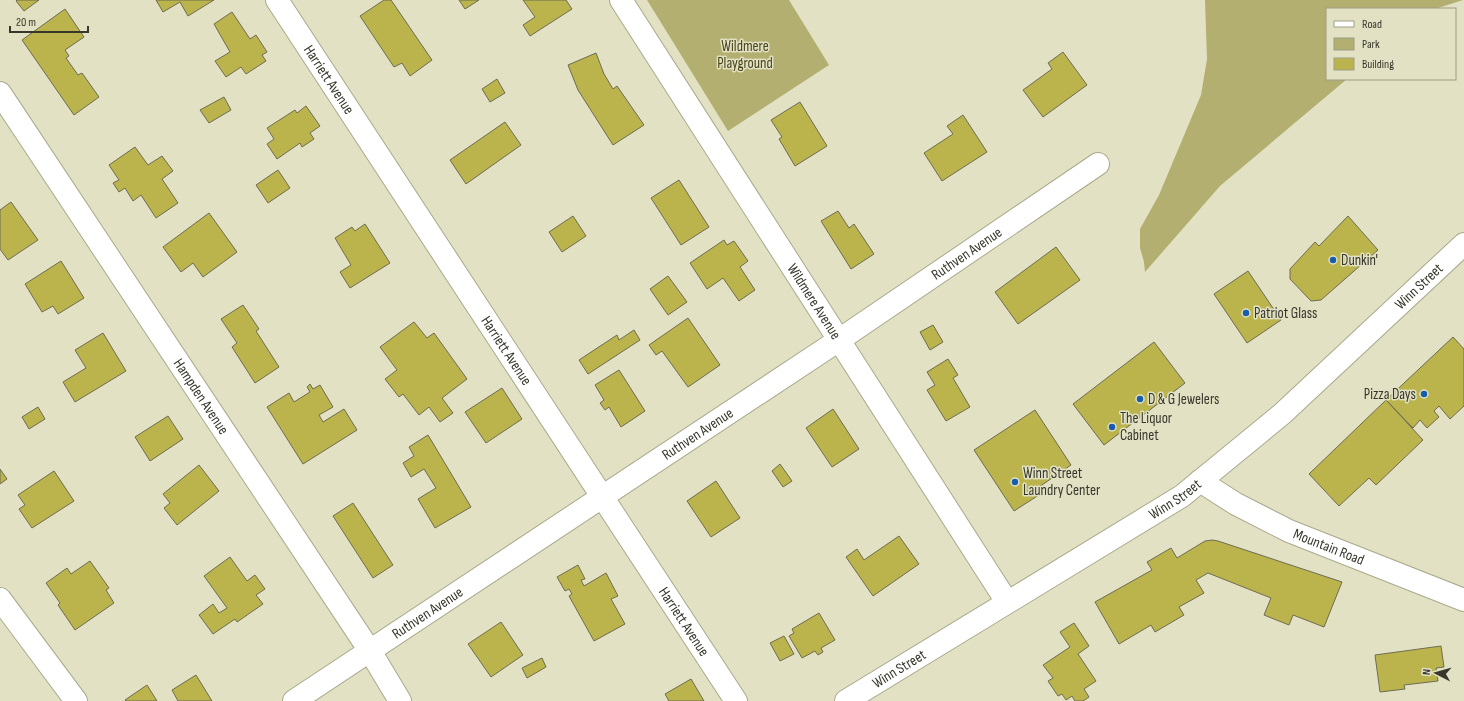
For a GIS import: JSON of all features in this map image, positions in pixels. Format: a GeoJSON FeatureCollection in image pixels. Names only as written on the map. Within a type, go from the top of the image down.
{"type":"FeatureCollection","features":[{"type":"Feature","properties":{"kind":"street","name":"Harriett Avenue"},"geometry":{"type":"LineString","coordinates":[[277,0],[736,701]]}},
{"type":"Feature","properties":{"kind":"street","name":"Wildmere Avenue"},"geometry":{"type":"LineString","coordinates":[[621,0],[1007,602]]}},
{"type":"Feature","properties":{"kind":"street","name":"Hampden Avenue"},"geometry":{"type":"LineString","coordinates":[[0,93],[370,651],[400,701]]}},
{"type":"Feature","properties":{"kind":"street","name":"Ruthven Avenue"},"geometry":{"type":"LineString","coordinates":[[294,701],[839,340],[1098,164]]}},
{"type":"Feature","properties":{"kind":"street","name":"Winn Street"},"geometry":{"type":"LineString","coordinates":[[846,701],[1182,496],[1282,414],[1464,244]]}},
{"type":"Feature","properties":{"kind":"street","name":"Mountain Road"},"geometry":{"type":"LineString","coordinates":[[1200,481],[1236,504],[1289,531],[1464,600]]}},
{"type":"Feature","properties":{"kind":"street"},"geometry":{"type":"LineString","coordinates":[[0,599],[76,701]]}},
{"type":"Feature","properties":{"kind":"green space","name":"Wildmere Playground"},"geometry":{"type":"Polygon","coordinates":[[[647,0],[789,0],[829,65],[728,131],[647,0]]]}},
{"type":"Feature","properties":{"kind":"green space"},"geometry":{"type":"Polygon","coordinates":[[[1205,0],[1463,0],[1438,8],[1326,8],[1326,80],[1346,80],[1220,186],[1145,272],[1140,248],[1140,229],[1159,195],[1201,95],[1207,59],[1205,0]]]}},
{"type":"Feature","properties":{"kind":"building"},"geometry":{"type":"Polygon","coordinates":[[[39,0],[24,11],[16,1],[39,0]]]}},
{"type":"Feature","properties":{"kind":"building"},"geometry":{"type":"Polygon","coordinates":[[[156,0],[214,0],[188,16],[180,2],[163,12],[156,0]]]}},
{"type":"Feature","properties":{"kind":"building"},"geometry":{"type":"Polygon","coordinates":[[[384,0],[391,0],[432,60],[410,76],[402,63],[394,67],[360,16],[384,0]]]}},
{"type":"Feature","properties":{"kind":"building"},"geometry":{"type":"Polygon","coordinates":[[[459,0],[479,0],[465,9],[459,0]]]}},
{"type":"Feature","properties":{"kind":"building"},"geometry":{"type":"Polygon","coordinates":[[[523,0],[566,0],[572,9],[530,36],[523,25],[535,17],[523,0]]]}},
{"type":"Feature","properties":{"kind":"building"},"geometry":{"type":"Polygon","coordinates":[[[65,9],[84,37],[65,50],[69,56],[66,58],[78,75],[82,73],[99,97],[74,115],[22,40],[65,9]]]}},
{"type":"Feature","properties":{"kind":"building"},"geometry":{"type":"Polygon","coordinates":[[[232,12],[250,39],[256,35],[267,52],[262,55],[266,61],[246,74],[241,67],[226,77],[215,61],[230,52],[214,24],[232,12]]]}},
{"type":"Feature","properties":{"kind":"building"},"geometry":{"type":"Polygon","coordinates":[[[1063,52],[1087,85],[1043,117],[1023,90],[1052,69],[1048,63],[1063,52]]]}},
{"type":"Feature","properties":{"kind":"building"},"geometry":{"type":"Polygon","coordinates":[[[596,53],[604,74],[613,89],[617,86],[644,125],[613,145],[578,90],[568,65],[596,53]]]}},
{"type":"Feature","properties":{"kind":"building"},"geometry":{"type":"Polygon","coordinates":[[[497,79],[505,93],[490,102],[482,89],[497,79]]]}},
{"type":"Feature","properties":{"kind":"building"},"geometry":{"type":"Polygon","coordinates":[[[224,97],[231,110],[209,123],[200,110],[224,97]]]}},
{"type":"Feature","properties":{"kind":"building"},"geometry":{"type":"Polygon","coordinates":[[[800,102],[827,146],[795,166],[779,139],[782,137],[771,120],[800,102]]]}},
{"type":"Feature","properties":{"kind":"building"},"geometry":{"type":"Polygon","coordinates":[[[306,106],[320,126],[310,133],[314,139],[302,147],[300,143],[277,159],[267,144],[274,139],[267,128],[295,110],[297,113],[306,106]]]}},
{"type":"Feature","properties":{"kind":"building"},"geometry":{"type":"Polygon","coordinates":[[[963,115],[987,152],[942,181],[924,153],[953,134],[947,126],[963,115]]]}},
{"type":"Feature","properties":{"kind":"building"},"geometry":{"type":"Polygon","coordinates":[[[505,122],[521,145],[466,184],[450,160],[505,122]]]}},
{"type":"Feature","properties":{"kind":"building"},"geometry":{"type":"Polygon","coordinates":[[[135,147],[148,165],[162,156],[173,171],[162,179],[178,203],[156,218],[141,195],[133,201],[125,188],[119,192],[113,183],[119,180],[109,165],[135,147]]]}},
{"type":"Feature","properties":{"kind":"building"},"geometry":{"type":"Polygon","coordinates":[[[278,170],[290,188],[268,203],[256,185],[278,170]]]}},
{"type":"Feature","properties":{"kind":"building"},"geometry":{"type":"Polygon","coordinates":[[[679,180],[709,227],[681,245],[651,198],[679,180]]]}},
{"type":"Feature","properties":{"kind":"building"},"geometry":{"type":"Polygon","coordinates":[[[11,202],[38,240],[8,260],[0,249],[0,210],[11,202]]]}},
{"type":"Feature","properties":{"kind":"building"},"geometry":{"type":"Polygon","coordinates":[[[838,211],[849,228],[854,224],[874,254],[851,269],[821,221],[838,211]]]}},
{"type":"Feature","properties":{"kind":"building"},"geometry":{"type":"Polygon","coordinates":[[[209,213],[237,252],[203,277],[193,263],[181,272],[163,247],[209,213]]]}},
{"type":"Feature","properties":{"kind":"building"},"geometry":{"type":"Polygon","coordinates":[[[573,216],[586,236],[562,252],[549,232],[573,216]]]}},
{"type":"Feature","properties":{"kind":"building","name":"Dunkin'"},"geometry":{"type":"Polygon","coordinates":[[[1348,216],[1378,250],[1321,300],[1311,301],[1290,279],[1290,269],[1315,242],[1319,246],[1348,216]]]}},
{"type":"Feature","properties":{"kind":"building"},"geometry":{"type":"Polygon","coordinates":[[[365,224],[390,263],[350,288],[340,272],[351,265],[335,238],[352,227],[355,231],[365,224]]]}},
{"type":"Feature","properties":{"kind":"building"},"geometry":{"type":"Polygon","coordinates":[[[724,240],[727,245],[734,241],[748,261],[740,267],[755,290],[739,301],[723,278],[707,289],[690,263],[724,240]]]}},
{"type":"Feature","properties":{"kind":"building"},"geometry":{"type":"Polygon","coordinates":[[[1056,247],[1080,280],[1018,324],[995,292],[1056,247]]]}},
{"type":"Feature","properties":{"kind":"building"},"geometry":{"type":"Polygon","coordinates":[[[61,261],[84,298],[58,314],[53,306],[42,312],[25,284],[61,261]]]}},
{"type":"Feature","properties":{"kind":"building"},"geometry":{"type":"Polygon","coordinates":[[[1248,271],[1281,320],[1247,343],[1214,294],[1248,271]]]}},
{"type":"Feature","properties":{"kind":"building"},"geometry":{"type":"Polygon","coordinates":[[[668,276],[687,302],[668,315],[650,289],[668,276]]]}},
{"type":"Feature","properties":{"kind":"building"},"geometry":{"type":"Polygon","coordinates":[[[243,305],[259,329],[256,331],[279,367],[255,383],[232,347],[237,343],[221,319],[243,305]]]}},
{"type":"Feature","properties":{"kind":"building"},"geometry":{"type":"Polygon","coordinates":[[[688,318],[720,365],[688,387],[662,351],[656,355],[649,345],[688,318]]]}},
{"type":"Feature","properties":{"kind":"building"},"geometry":{"type":"Polygon","coordinates":[[[414,322],[427,338],[434,333],[467,379],[442,398],[453,413],[440,422],[429,407],[419,415],[403,394],[399,397],[385,379],[397,370],[380,347],[414,322]]]}},
{"type":"Feature","properties":{"kind":"building"},"geometry":{"type":"Polygon","coordinates":[[[933,325],[943,342],[930,350],[920,332],[933,325]]]}},
{"type":"Feature","properties":{"kind":"building"},"geometry":{"type":"Polygon","coordinates":[[[634,330],[640,340],[588,374],[579,360],[617,335],[619,340],[634,330]]]}},
{"type":"Feature","properties":{"kind":"building"},"geometry":{"type":"Polygon","coordinates":[[[103,333],[126,371],[75,402],[63,382],[86,368],[75,350],[103,333]]]}},
{"type":"Feature","properties":{"kind":"building"},"geometry":{"type":"Polygon","coordinates":[[[1453,337],[1464,349],[1464,406],[1450,419],[1439,406],[1434,411],[1439,417],[1427,428],[1420,420],[1413,428],[1386,400],[1453,337]]]}},
{"type":"Feature","properties":{"kind":"building"},"geometry":{"type":"Polygon","coordinates":[[[1154,342],[1185,383],[1104,445],[1073,404],[1154,342]]]}},
{"type":"Feature","properties":{"kind":"building"},"geometry":{"type":"Polygon","coordinates":[[[948,359],[958,375],[953,378],[970,407],[946,421],[927,390],[935,385],[927,372],[948,359]]]}},
{"type":"Feature","properties":{"kind":"building"},"geometry":{"type":"Polygon","coordinates":[[[619,370],[645,411],[621,427],[609,407],[605,410],[600,403],[604,400],[595,385],[619,370]]]}},
{"type":"Feature","properties":{"kind":"building"},"geometry":{"type":"Polygon","coordinates":[[[310,384],[313,389],[320,385],[333,407],[319,415],[323,422],[344,409],[357,430],[303,464],[267,407],[289,393],[294,402],[310,392],[307,387],[310,384]]]}},
{"type":"Feature","properties":{"kind":"building"},"geometry":{"type":"Polygon","coordinates":[[[502,388],[522,419],[486,443],[465,412],[502,388]]]}},
{"type":"Feature","properties":{"kind":"building"},"geometry":{"type":"Polygon","coordinates":[[[1386,400],[1423,440],[1376,485],[1369,478],[1339,506],[1309,474],[1386,400]]]}},
{"type":"Feature","properties":{"kind":"building"},"geometry":{"type":"Polygon","coordinates":[[[38,407],[45,419],[29,429],[22,417],[38,407]]]}},
{"type":"Feature","properties":{"kind":"building"},"geometry":{"type":"Polygon","coordinates":[[[833,409],[859,449],[832,467],[806,428],[833,409]]]}},
{"type":"Feature","properties":{"kind":"building"},"geometry":{"type":"Polygon","coordinates":[[[1035,410],[1071,465],[1039,487],[1042,493],[1014,511],[974,450],[1035,410]]]}},
{"type":"Feature","properties":{"kind":"building"},"geometry":{"type":"Polygon","coordinates":[[[168,416],[183,439],[150,461],[135,437],[168,416]]]}},
{"type":"Feature","properties":{"kind":"building"},"geometry":{"type":"Polygon","coordinates":[[[428,435],[471,507],[435,528],[418,499],[436,488],[424,469],[411,477],[403,463],[414,456],[409,447],[428,435]]]}},
{"type":"Feature","properties":{"kind":"building"},"geometry":{"type":"Polygon","coordinates":[[[780,464],[792,481],[783,487],[772,471],[780,464]]]}},
{"type":"Feature","properties":{"kind":"building"},"geometry":{"type":"Polygon","coordinates":[[[199,465],[219,491],[177,525],[164,508],[170,503],[163,494],[199,465]]]}},
{"type":"Feature","properties":{"kind":"building"},"geometry":{"type":"Polygon","coordinates":[[[0,469],[7,479],[0,484],[0,469]]]}},
{"type":"Feature","properties":{"kind":"building"},"geometry":{"type":"Polygon","coordinates":[[[54,471],[74,501],[32,528],[19,509],[25,505],[18,495],[54,471]]]}},
{"type":"Feature","properties":{"kind":"building"},"geometry":{"type":"Polygon","coordinates":[[[716,481],[740,518],[711,537],[687,501],[716,481]]]}},
{"type":"Feature","properties":{"kind":"building"},"geometry":{"type":"Polygon","coordinates":[[[353,503],[393,565],[373,578],[333,516],[353,503]]]}},
{"type":"Feature","properties":{"kind":"building"},"geometry":{"type":"Polygon","coordinates":[[[899,536],[919,564],[873,596],[846,557],[857,549],[864,560],[899,536]]]}},
{"type":"Feature","properties":{"kind":"building"},"geometry":{"type":"Polygon","coordinates":[[[1212,540],[1342,582],[1324,627],[1293,615],[1289,625],[1264,615],[1271,598],[1208,573],[1196,580],[1204,593],[1179,607],[1184,615],[1155,632],[1151,625],[1119,644],[1095,602],[1152,570],[1147,562],[1171,548],[1177,558],[1205,541],[1212,540]]]}},
{"type":"Feature","properties":{"kind":"building"},"geometry":{"type":"Polygon","coordinates":[[[230,557],[247,581],[255,575],[265,589],[256,595],[263,604],[237,622],[235,619],[213,634],[199,615],[213,604],[219,613],[227,608],[204,576],[230,557]]]}},
{"type":"Feature","properties":{"kind":"building"},"geometry":{"type":"Polygon","coordinates":[[[90,561],[109,588],[106,590],[114,603],[75,630],[58,605],[60,603],[46,583],[67,568],[71,574],[90,561]]]}},
{"type":"Feature","properties":{"kind":"building"},"geometry":{"type":"Polygon","coordinates":[[[578,565],[585,579],[581,580],[584,586],[606,573],[618,596],[611,599],[625,624],[594,641],[569,596],[572,594],[569,589],[565,591],[557,577],[578,565]]]}},
{"type":"Feature","properties":{"kind":"building"},"geometry":{"type":"Polygon","coordinates":[[[819,613],[835,640],[821,648],[823,652],[818,655],[815,651],[802,658],[789,636],[794,633],[792,629],[819,613]]]}},
{"type":"Feature","properties":{"kind":"building"},"geometry":{"type":"Polygon","coordinates":[[[501,622],[523,655],[491,677],[468,644],[501,622]]]}},
{"type":"Feature","properties":{"kind":"building"},"geometry":{"type":"Polygon","coordinates":[[[1074,623],[1089,646],[1078,654],[1096,681],[1084,689],[1089,697],[1083,701],[1075,701],[1072,696],[1066,700],[1062,694],[1058,696],[1048,681],[1053,678],[1043,665],[1070,647],[1060,632],[1074,623]]]}},
{"type":"Feature","properties":{"kind":"building"},"geometry":{"type":"Polygon","coordinates":[[[784,636],[794,654],[780,661],[770,643],[784,636]]]}},
{"type":"Feature","properties":{"kind":"building"},"geometry":{"type":"Polygon","coordinates":[[[1441,646],[1444,667],[1436,668],[1438,681],[1404,685],[1405,689],[1380,692],[1375,655],[1441,646]]]}},
{"type":"Feature","properties":{"kind":"building"},"geometry":{"type":"Polygon","coordinates":[[[542,658],[546,667],[527,678],[522,668],[542,658]]]}},
{"type":"Feature","properties":{"kind":"building"},"geometry":{"type":"Polygon","coordinates":[[[196,675],[212,701],[178,701],[172,690],[196,675]]]}},
{"type":"Feature","properties":{"kind":"building"},"geometry":{"type":"Polygon","coordinates":[[[691,679],[704,701],[669,701],[665,694],[691,679]]]}},
{"type":"Feature","properties":{"kind":"building"},"geometry":{"type":"Polygon","coordinates":[[[147,685],[157,701],[125,700],[147,685]]]}},
{"type":"Feature","properties":{"kind":"place","name":"Dunkin'"},"geometry":{"type":"Point","coordinates":[1333,260]}},
{"type":"Feature","properties":{"kind":"place","name":"Patriot Glass"},"geometry":{"type":"Point","coordinates":[1246,313]}},
{"type":"Feature","properties":{"kind":"place","name":"Pizza Days"},"geometry":{"type":"Point","coordinates":[1424,394]}},
{"type":"Feature","properties":{"kind":"place","name":"D & G Jewelers"},"geometry":{"type":"Point","coordinates":[1140,399]}},
{"type":"Feature","properties":{"kind":"place","name":"The Liquor Cabinet"},"geometry":{"type":"Point","coordinates":[1112,427]}},
{"type":"Feature","properties":{"kind":"place","name":"Winn Street Laundry Center"},"geometry":{"type":"Point","coordinates":[1015,482]}}]}
